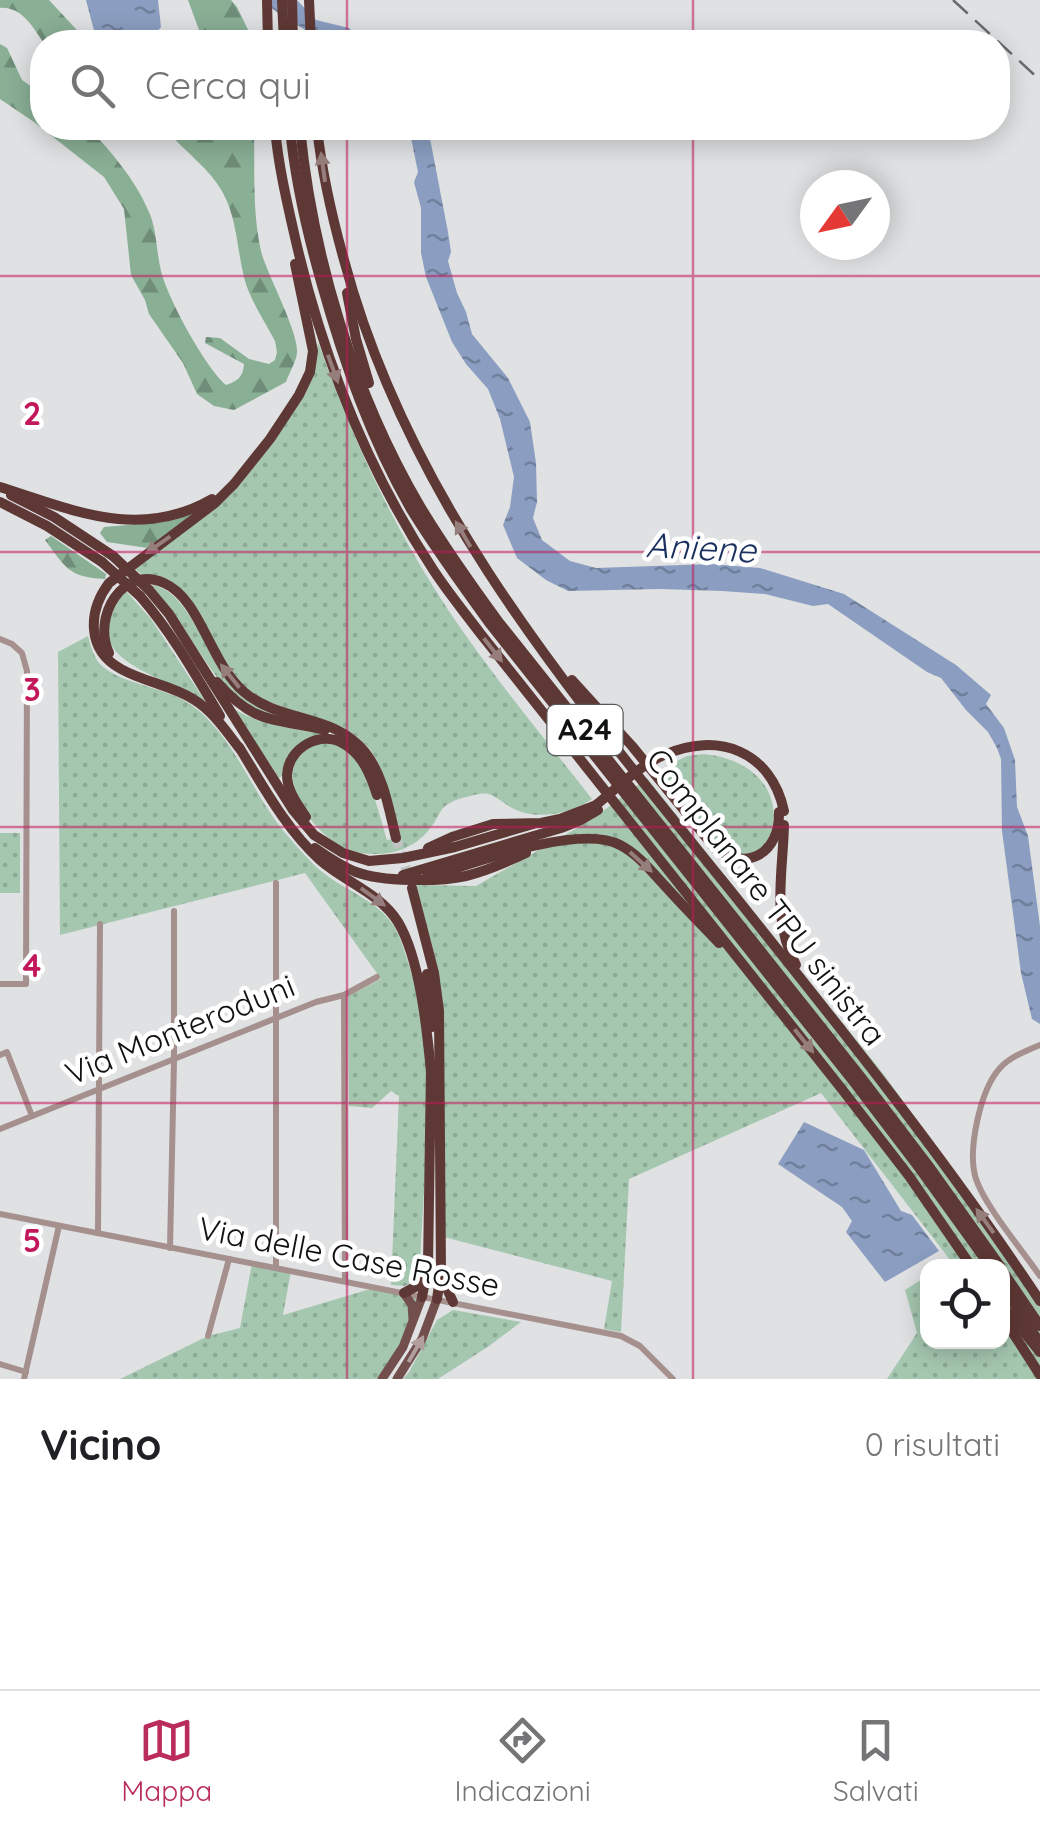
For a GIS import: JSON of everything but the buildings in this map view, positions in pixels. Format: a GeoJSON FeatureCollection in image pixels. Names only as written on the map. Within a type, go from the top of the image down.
{"type":"FeatureCollection","features":[{"type":"Feature","properties":{"kind":"highway"},"geometry":{"type":"LineString","coordinates":[[268,0],[268,30]]}},
{"type":"Feature","properties":{"kind":"highway"},"geometry":{"type":"LineString","coordinates":[[282,0],[283,30]]}},
{"type":"Feature","properties":{"kind":"highway"},"geometry":{"type":"LineString","coordinates":[[292,0],[293,30]]}},
{"type":"Feature","properties":{"kind":"highway"},"geometry":{"type":"LineString","coordinates":[[309,0],[310,30]]}},
{"type":"Feature","properties":{"kind":"highway"},"geometry":{"type":"LineString","coordinates":[[240,749],[196,700],[111,662],[96,640],[93,618],[100,594],[119,573],[202,514],[234,484],[270,439],[310,372],[313,350],[282,197],[277,140]]}},
{"type":"Feature","properties":{"kind":"highway","name":"A24"},"geometry":{"type":"LineString","coordinates":[[292,140],[311,247],[341,352],[379,446],[438,552],[490,624],[853,1082],[985,1259]]}},
{"type":"Feature","properties":{"kind":"highway","name":"A24"},"geometry":{"type":"LineString","coordinates":[[302,140],[318,244],[348,347],[395,460],[445,546],[498,621],[850,1063],[995,1259]]}},
{"type":"Feature","properties":{"kind":"highway","name":"Complanare TPU sinistra"},"geometry":{"type":"LineString","coordinates":[[320,140],[332,215],[366,332],[400,417],[471,548],[546,657],[941,1160],[1040,1301]]}},
{"type":"Feature","properties":{"kind":"highway"},"geometry":{"type":"LineString","coordinates":[[281,173],[311,303],[328,357],[375,469],[435,572],[764,991],[968,1259]]}},
{"type":"Feature","properties":{"kind":"highway"},"geometry":{"type":"LineString","coordinates":[[332,215],[356,338],[395,460]]}},
{"type":"Feature","properties":{"kind":"highway"},"geometry":{"type":"LineString","coordinates":[[0,488],[89,515],[139,520],[184,512],[234,484]]}},
{"type":"Feature","properties":{"kind":"highway"},"geometry":{"type":"LineString","coordinates":[[0,488],[54,517],[170,614],[282,794],[305,826],[342,854],[378,862],[409,857],[493,824],[560,820],[597,808]]}},
{"type":"Feature","properties":{"kind":"highway"},"geometry":{"type":"LineString","coordinates":[[0,502],[108,559]]}},
{"type":"Feature","properties":{"kind":"highway"},"geometry":{"type":"LineString","coordinates":[[122,670],[106,646],[103,628],[107,610],[128,585],[160,580],[184,597],[221,666],[244,692],[268,708],[312,720],[346,735],[374,766],[394,839],[368,770],[350,748],[329,738],[304,745],[291,760],[287,772],[292,795],[324,843]]}},
{"type":"Feature","properties":{"kind":"highway"},"geometry":{"type":"LineString","coordinates":[[144,593],[297,836],[326,865],[381,902],[400,925],[418,986],[432,1072]]}},
{"type":"Feature","properties":{"kind":"highway"},"geometry":{"type":"LineString","coordinates":[[517,614],[722,852],[734,858],[747,858],[766,850],[779,828],[782,812]]}},
{"type":"Feature","properties":{"kind":"highway"},"geometry":{"type":"LineString","coordinates":[[203,667],[233,700],[252,713],[346,735]]}},
{"type":"Feature","properties":{"kind":"highway"},"geometry":{"type":"LineString","coordinates":[[388,879],[581,820],[644,766],[662,756],[705,744],[730,748],[759,763],[774,784],[782,812],[779,903],[783,934],[793,960],[826,1012]]}},
{"type":"Feature","properties":{"kind":"highway"},"geometry":{"type":"LineString","coordinates":[[297,836],[347,868],[388,879],[426,878],[564,839],[596,837],[623,846],[647,867],[764,991]]}},
{"type":"Feature","properties":{"kind":"highway"},"geometry":{"type":"LineString","coordinates":[[422,1296],[428,1265],[432,1013],[409,890],[434,973],[439,1010],[441,1272],[437,1299]]}},
{"type":"Feature","properties":{"kind":"highway"},"geometry":{"type":"LineString","coordinates":[[404,1293],[418,1283],[428,1265]]}},
{"type":"Feature","properties":{"kind":"highway"},"geometry":{"type":"LineString","coordinates":[[441,1272],[453,1302]]}},
{"type":"Feature","properties":{"kind":"highway","name":"A24"},"geometry":{"type":"LineString","coordinates":[[1010,1281],[1040,1326]]}},
{"type":"Feature","properties":{"kind":"highway"},"geometry":{"type":"LineString","coordinates":[[1010,1298],[1040,1343]]}},
{"type":"Feature","properties":{"kind":"highway"},"geometry":{"type":"LineString","coordinates":[[1010,1314],[1040,1352]]}},
{"type":"Feature","properties":{"kind":"highway"},"geometry":{"type":"LineString","coordinates":[[1010,1328],[1040,1375]]}},
{"type":"Feature","properties":{"kind":"main road"},"geometry":{"type":"LineString","coordinates":[[404,1293],[412,1305],[413,1326]]}},
{"type":"Feature","properties":{"kind":"main road"},"geometry":{"type":"LineString","coordinates":[[382,1379],[413,1326],[422,1296]]}},
{"type":"Feature","properties":{"kind":"main road"},"geometry":{"type":"LineString","coordinates":[[396,1379],[415,1353],[437,1299]]}},
{"type":"Feature","properties":{"kind":"main road"},"geometry":{"type":"LineString","coordinates":[[432,1316],[453,1302]]}},
{"type":"Feature","properties":{"kind":"street"},"geometry":{"type":"LineString","coordinates":[[0,639],[22,653],[27,671],[26,984],[0,984]]}},
{"type":"Feature","properties":{"kind":"street"},"geometry":{"type":"LineString","coordinates":[[276,883],[276,1268]]}},
{"type":"Feature","properties":{"kind":"street"},"geometry":{"type":"LineString","coordinates":[[170,1248],[174,911]]}},
{"type":"Feature","properties":{"kind":"street"},"geometry":{"type":"LineString","coordinates":[[98,1234],[100,924]]}},
{"type":"Feature","properties":{"kind":"street","name":"Via Monteroduni"},"geometry":{"type":"LineString","coordinates":[[0,1128],[316,1002],[344,995],[378,977]]}},
{"type":"Feature","properties":{"kind":"street"},"geometry":{"type":"LineString","coordinates":[[344,995],[344,1281]]}},
{"type":"Feature","properties":{"kind":"street"},"geometry":{"type":"LineString","coordinates":[[1036,1047],[1002,1066],[987,1089],[974,1145],[974,1165],[987,1200],[1040,1276]]}},
{"type":"Feature","properties":{"kind":"street"},"geometry":{"type":"LineString","coordinates":[[0,1055],[7,1052],[32,1116]]}},
{"type":"Feature","properties":{"kind":"street","name":"Via delle Case Rosse"},"geometry":{"type":"LineString","coordinates":[[0,1214],[621,1336],[640,1346],[672,1379]]}},
{"type":"Feature","properties":{"kind":"street"},"geometry":{"type":"LineString","coordinates":[[0,1364],[25,1376],[59,1226]]}},
{"type":"Feature","properties":{"kind":"street"},"geometry":{"type":"LineString","coordinates":[[208,1336],[229,1259]]}},
{"type":"Feature","properties":{"kind":"green space"},"geometry":{"type":"Polygon","coordinates":[[[0,0],[49,0],[77,30],[35,30],[14,10],[0,8],[0,0]]]}},
{"type":"Feature","properties":{"kind":"green space"},"geometry":{"type":"Polygon","coordinates":[[[188,0],[231,0],[248,30],[199,30],[188,0]]]}},
{"type":"Feature","properties":{"kind":"green space"},"geometry":{"type":"Polygon","coordinates":[[[0,44],[7,48],[22,80],[30,86],[30,119],[0,99],[0,44]]]}},
{"type":"Feature","properties":{"kind":"green space"},"geometry":{"type":"Polygon","coordinates":[[[57,140],[100,140],[129,177],[151,217],[161,271],[171,298],[198,348],[226,385],[239,378],[244,364],[205,343],[206,337],[220,338],[249,359],[269,364],[275,360],[275,341],[246,285],[228,203],[211,175],[177,140],[254,140],[255,205],[261,251],[296,344],[296,356],[286,382],[234,410],[214,406],[197,394],[183,363],[149,314],[131,275],[124,209],[104,177],[57,140]]]}},
{"type":"Feature","properties":{"kind":"green space"},"geometry":{"type":"Polygon","coordinates":[[[318,342],[370,470],[418,561],[472,645],[592,799],[564,812],[532,814],[484,793],[446,805],[426,834],[405,848],[372,854],[342,847],[306,814],[293,784],[293,769],[299,756],[313,746],[329,742],[343,747],[364,774],[387,840],[400,838],[385,778],[367,746],[336,724],[281,707],[247,690],[225,663],[187,596],[175,584],[160,576],[143,576],[133,567],[233,492],[303,398],[314,375],[318,342]]]}},
{"type":"Feature","properties":{"kind":"green space"},"geometry":{"type":"Polygon","coordinates":[[[204,509],[148,548],[107,542],[100,533],[104,527],[164,522],[204,509]]]}},
{"type":"Feature","properties":{"kind":"green space"},"geometry":{"type":"Polygon","coordinates":[[[51,536],[106,574],[105,579],[69,569],[45,540],[51,536]]]}},
{"type":"Feature","properties":{"kind":"green space"},"geometry":{"type":"Polygon","coordinates":[[[152,585],[166,590],[189,614],[236,691],[257,706],[298,722],[252,709],[223,686],[152,585]]]}},
{"type":"Feature","properties":{"kind":"green space"},"geometry":{"type":"Polygon","coordinates":[[[126,591],[151,619],[205,701],[146,673],[114,649],[108,634],[111,614],[126,591]]]}},
{"type":"Feature","properties":{"kind":"green space"},"geometry":{"type":"Polygon","coordinates":[[[88,636],[96,658],[108,671],[180,698],[205,717],[219,731],[285,833],[321,871],[378,909],[396,930],[418,998],[427,1112],[420,1265],[414,1281],[405,1286],[391,1285],[399,1096],[391,1091],[372,1108],[349,1106],[348,996],[381,979],[305,873],[60,935],[58,652],[88,636]]]}},
{"type":"Feature","properties":{"kind":"green space"},"geometry":{"type":"Polygon","coordinates":[[[233,708],[265,723],[324,734],[295,748],[279,778],[233,708]]]}},
{"type":"Feature","properties":{"kind":"green space"},"geometry":{"type":"Polygon","coordinates":[[[704,754],[738,763],[760,779],[771,799],[774,819],[769,837],[758,851],[742,855],[715,842],[659,770],[687,756],[704,754]]]}},
{"type":"Feature","properties":{"kind":"green space"},"geometry":{"type":"Polygon","coordinates":[[[647,778],[885,1076],[1040,1293],[1040,1379],[887,1379],[917,1333],[905,1290],[920,1280],[920,1349],[1010,1349],[1010,1259],[949,1259],[821,1093],[629,1179],[621,1332],[604,1329],[612,1281],[444,1237],[442,1010],[416,885],[476,886],[591,820],[647,778]]]}},
{"type":"Feature","properties":{"kind":"green space"},"geometry":{"type":"Polygon","coordinates":[[[0,833],[20,833],[20,893],[0,893],[0,833]]]}},
{"type":"Feature","properties":{"kind":"green space"},"geometry":{"type":"Polygon","coordinates":[[[252,1263],[291,1271],[283,1315],[377,1287],[422,1297],[411,1330],[382,1379],[120,1379],[208,1336],[240,1328],[252,1263]]]}},
{"type":"Feature","properties":{"kind":"green space"},"geometry":{"type":"Polygon","coordinates":[[[453,1310],[521,1322],[438,1379],[403,1379],[437,1320],[453,1310]]]}},
{"type":"Feature","properties":{"kind":"water"},"geometry":{"type":"Polygon","coordinates":[[[86,0],[158,0],[158,30],[94,30],[86,0]]]}},
{"type":"Feature","properties":{"kind":"water"},"geometry":{"type":"Polygon","coordinates":[[[262,0],[297,0],[316,20],[351,30],[305,30],[262,0]]]}},
{"type":"Feature","properties":{"kind":"water"},"geometry":{"type":"Polygon","coordinates":[[[411,140],[430,140],[451,252],[448,261],[457,293],[472,334],[508,378],[530,422],[536,463],[537,502],[533,518],[542,540],[570,561],[596,568],[711,564],[760,568],[844,594],[956,665],[991,695],[986,704],[1004,728],[1015,760],[1017,807],[1028,836],[1040,926],[1040,1024],[1032,1019],[1021,973],[1002,831],[1001,759],[988,732],[941,678],[828,604],[813,606],[765,594],[722,591],[568,591],[517,558],[503,525],[514,477],[500,419],[488,389],[452,342],[426,277],[421,253],[421,208],[414,182],[418,172],[411,140]]]}},
{"type":"Feature","properties":{"kind":"water"},"geometry":{"type":"Polygon","coordinates":[[[804,1122],[864,1150],[901,1211],[912,1215],[939,1251],[885,1282],[846,1232],[852,1221],[842,1207],[778,1164],[804,1122]]]}},
{"type":"Feature","properties":{"kind":"tunnel"},"geometry":{"type":"LineString","coordinates":[[396,838],[409,878]]}},
{"type":"Feature","properties":{"kind":"railway"},"geometry":{"type":"LineString","coordinates":[[953,0],[986,30]]}},
{"type":"Feature","properties":{"kind":"railway"},"geometry":{"type":"LineString","coordinates":[[1010,52],[1040,80]]}},
{"type":"Feature","properties":{"kind":"water label","name":"Aniene"},"geometry":{"type":"Point","coordinates":[701,548]}}]}
